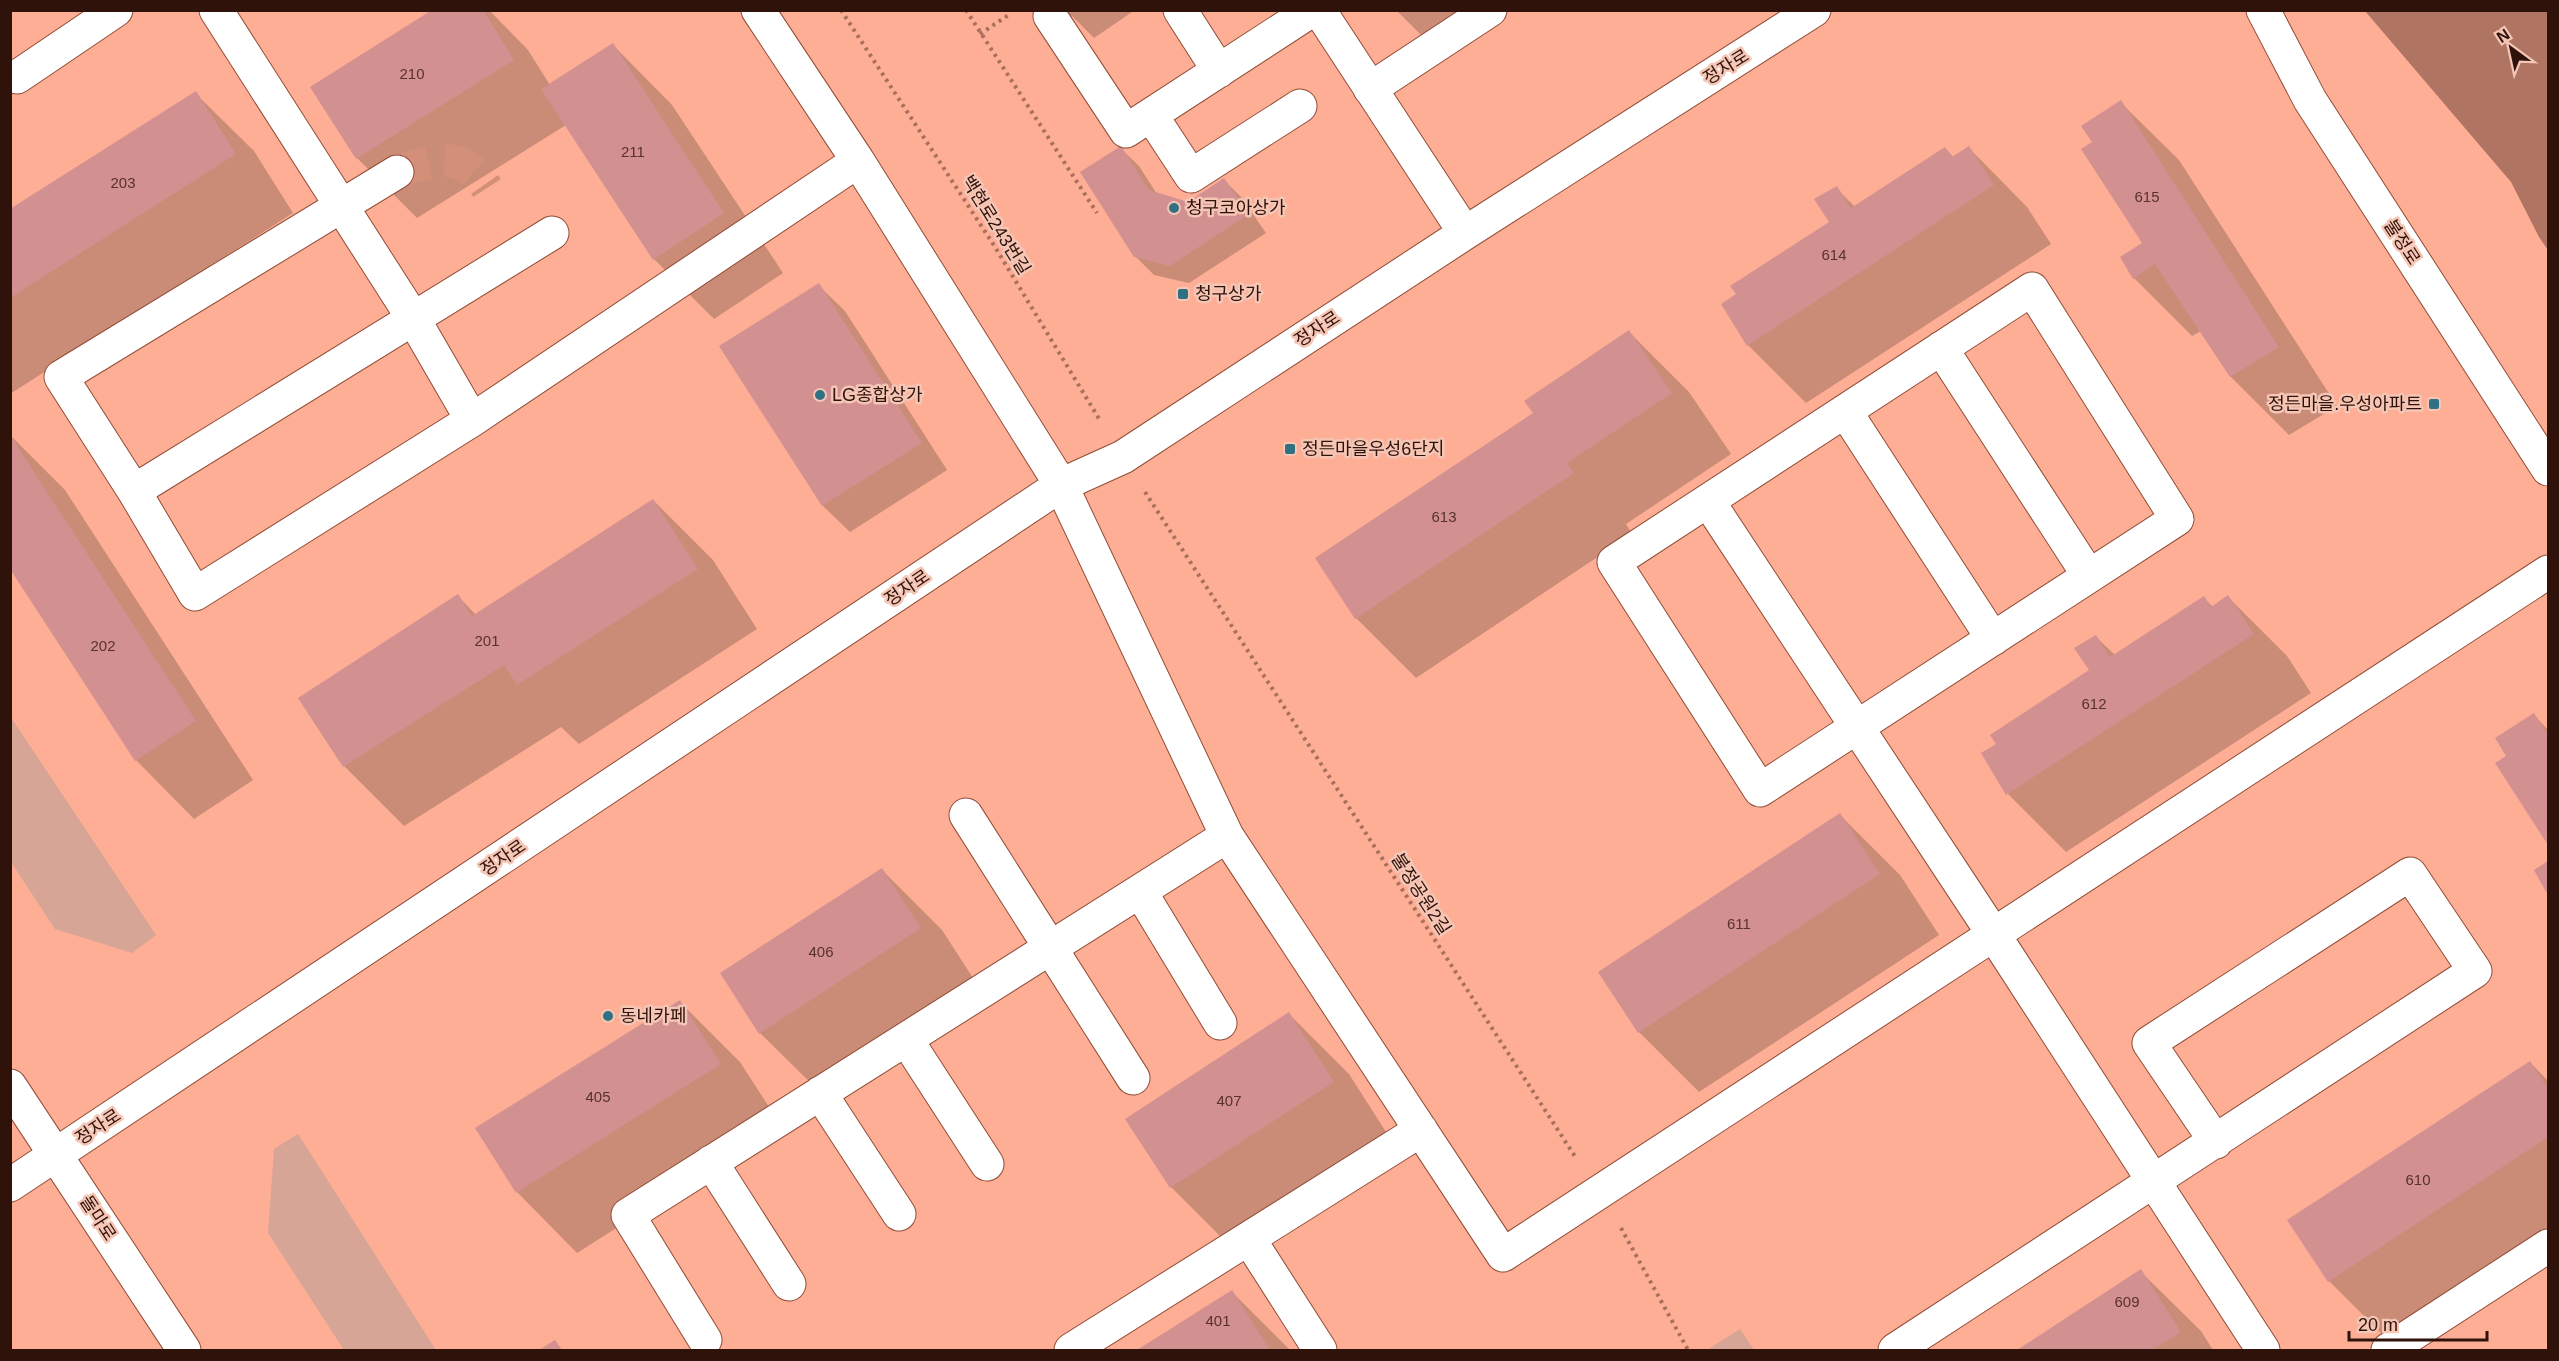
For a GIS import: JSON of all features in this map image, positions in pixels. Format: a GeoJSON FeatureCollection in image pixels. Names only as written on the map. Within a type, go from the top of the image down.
{"type":"FeatureCollection","features":[{"type":"Feature","properties":{"kind":"street"},"geometry":{"type":"LineString","coordinates":[[10,76],[17,77],[116,10]]}},
{"type":"Feature","properties":{"kind":"street"},"geometry":{"type":"LineString","coordinates":[[216,10],[413,318],[472,420]]}},
{"type":"Feature","properties":{"kind":"street"},"geometry":{"type":"LineString","coordinates":[[758,10],[858,161],[1061,485],[1227,836],[1503,1255],[2548,572]]}},
{"type":"Feature","properties":{"kind":"street"},"geometry":{"type":"LineString","coordinates":[[1180,10],[1220,70]]}},
{"type":"Feature","properties":{"kind":"street"},"geometry":{"type":"LineString","coordinates":[[1050,16],[1126,131],[1312,10]]}},
{"type":"Feature","properties":{"kind":"street"},"geometry":{"type":"LineString","coordinates":[[1319,10],[1465,233]]}},
{"type":"Feature","properties":{"kind":"street"},"geometry":{"type":"LineString","coordinates":[[1370,88],[1490,10]]}},
{"type":"Feature","properties":{"kind":"street","name":"정자로"},"geometry":{"type":"LineString","coordinates":[[10,1185],[1061,485],[1123,457],[1465,233],[1814,10]]}},
{"type":"Feature","properties":{"kind":"street","name":"불정로"},"geometry":{"type":"LineString","coordinates":[[2263,10],[2310,100],[2548,469]]}},
{"type":"Feature","properties":{"kind":"street"},"geometry":{"type":"LineString","coordinates":[[1151,115],[1191,176],[1300,106]]}},
{"type":"Feature","properties":{"kind":"street"},"geometry":{"type":"LineString","coordinates":[[397,172],[61,377],[134,491],[195,594],[472,420],[858,161]]}},
{"type":"Feature","properties":{"kind":"street"},"geometry":{"type":"LineString","coordinates":[[134,491],[552,233]]}},
{"type":"Feature","properties":{"kind":"street"},"geometry":{"type":"LineString","coordinates":[[2032,289],[2177,519],[1760,790],[1614,562],[1845,411],[2032,289]]}},
{"type":"Feature","properties":{"kind":"street"},"geometry":{"type":"LineString","coordinates":[[1941,348],[2089,576]]}},
{"type":"Feature","properties":{"kind":"street"},"geometry":{"type":"LineString","coordinates":[[1845,411],[1993,639]]}},
{"type":"Feature","properties":{"kind":"street"},"geometry":{"type":"LineString","coordinates":[[1708,501],[1994,934],[2263,1350]]}},
{"type":"Feature","properties":{"kind":"street"},"geometry":{"type":"LineString","coordinates":[[966,815],[1133,1078]]}},
{"type":"Feature","properties":{"kind":"street"},"geometry":{"type":"LineString","coordinates":[[705,1340],[628,1215],[1227,836]]}},
{"type":"Feature","properties":{"kind":"street"},"geometry":{"type":"LineString","coordinates":[[1895,1350],[2216,1142],[2475,971],[2410,874],[2150,1043],[2216,1142]]}},
{"type":"Feature","properties":{"kind":"street"},"geometry":{"type":"LineString","coordinates":[[1140,891],[1220,1023]]}},
{"type":"Feature","properties":{"kind":"street"},"geometry":{"type":"LineString","coordinates":[[906,1039],[987,1164]]}},
{"type":"Feature","properties":{"kind":"street","name":"돌마로"},"geometry":{"type":"LineString","coordinates":[[10,1086],[184,1350]]}},
{"type":"Feature","properties":{"kind":"street"},"geometry":{"type":"LineString","coordinates":[[820,1093],[899,1214]]}},
{"type":"Feature","properties":{"kind":"street"},"geometry":{"type":"LineString","coordinates":[[1071,1350],[1420,1130]]}},
{"type":"Feature","properties":{"kind":"street"},"geometry":{"type":"LineString","coordinates":[[711,1162],[789,1284]]}},
{"type":"Feature","properties":{"kind":"street"},"geometry":{"type":"LineString","coordinates":[[1249,1239],[1320,1350]]}},
{"type":"Feature","properties":{"kind":"street"},"geometry":{"type":"LineString","coordinates":[[2388,1350],[2548,1246]]}},
{"type":"Feature","properties":{"kind":"path","name":"백현로243번길"},"geometry":{"type":"LineString","coordinates":[[841,10],[995,247],[1123,457]]}},
{"type":"Feature","properties":{"kind":"path"},"geometry":{"type":"LineString","coordinates":[[966,10],[1097,213]]}},
{"type":"Feature","properties":{"kind":"path"},"geometry":{"type":"LineString","coordinates":[[980,34],[1016,10]]}},
{"type":"Feature","properties":{"kind":"path","name":"불정공원2길"},"geometry":{"type":"LineString","coordinates":[[1123,457],[1579,1163]]}},
{"type":"Feature","properties":{"kind":"path"},"geometry":{"type":"LineString","coordinates":[[1617,1222],[1688,1350]]}},
{"type":"Feature","properties":{"kind":"shaded area"},"geometry":{"type":"Polygon","coordinates":[[[2365,11],[2548,11],[2548,250],[2511,182],[2365,11]]]}},
{"type":"Feature","properties":{"kind":"shaded area"},"geometry":{"type":"Polygon","coordinates":[[[10,716],[156,935],[132,953],[55,929],[11,862],[10,716]]]}},
{"type":"Feature","properties":{"kind":"shaded area"},"geometry":{"type":"Polygon","coordinates":[[[298,1134],[436,1350],[344,1350],[268,1233],[274,1149],[298,1134]]]}},
{"type":"Feature","properties":{"kind":"shaded area"},"geometry":{"type":"Polygon","coordinates":[[[1740,1329],[1754,1350],[1707,1350],[1740,1329]]]}},
{"type":"Feature","properties":{"kind":"building"},"geometry":{"type":"Polygon","coordinates":[[[432,10],[483,10],[514,60],[356,159],[310,87],[432,10]]]}},
{"type":"Feature","properties":{"kind":"building"},"geometry":{"type":"Polygon","coordinates":[[[613,43],[724,213],[653,260],[541,89],[613,43]]]}},
{"type":"Feature","properties":{"kind":"building"},"geometry":{"type":"Polygon","coordinates":[[[196,91],[236,154],[10,298],[10,209],[196,91]]]}},
{"type":"Feature","properties":{"kind":"building"},"geometry":{"type":"Polygon","coordinates":[[[2121,100],[2279,347],[2230,377],[2155,264],[2133,279],[2120,257],[2142,243],[2081,149],[2092,142],[2081,126],[2121,100]]]}},
{"type":"Feature","properties":{"kind":"building","name":"청구코아상가"},"geometry":{"type":"Polygon","coordinates":[[[1121,146],[1149,190],[1188,202],[1224,178],[1249,214],[1170,266],[1134,257],[1080,172],[1121,146]]]}},
{"type":"Feature","properties":{"kind":"building"},"geometry":{"type":"Polygon","coordinates":[[[1969,146],[1994,185],[1747,346],[1721,304],[1736,294],[1730,286],[1829,222],[1814,199],[1837,186],[1851,208],[1945,147],[1952,157],[1969,146]]]}},
{"type":"Feature","properties":{"kind":"building","name":"LG종합상가"},"geometry":{"type":"Polygon","coordinates":[[[819,283],[922,443],[822,506],[719,346],[819,283]]]}},
{"type":"Feature","properties":{"kind":"building"},"geometry":{"type":"Polygon","coordinates":[[[1629,330],[1672,393],[1567,463],[1574,473],[1355,619],[1315,558],[1533,413],[1524,401],[1629,330]]]}},
{"type":"Feature","properties":{"kind":"building"},"geometry":{"type":"Polygon","coordinates":[[[10,435],[196,721],[135,761],[10,569],[10,435]]]}},
{"type":"Feature","properties":{"kind":"building"},"geometry":{"type":"Polygon","coordinates":[[[653,499],[698,569],[517,685],[504,665],[343,767],[298,698],[458,594],[472,616],[653,499]]]}},
{"type":"Feature","properties":{"kind":"building"},"geometry":{"type":"Polygon","coordinates":[[[2228,595],[2254,634],[2006,795],[1981,753],[1996,744],[1990,735],[2089,670],[2074,648],[2096,635],[2110,657],[2204,596],[2211,607],[2228,595]]]}},
{"type":"Feature","properties":{"kind":"building"},"geometry":{"type":"Polygon","coordinates":[[[2534,713],[2548,735],[2548,845],[2495,763],[2506,756],[2495,738],[2534,713]]]}},
{"type":"Feature","properties":{"kind":"building"},"geometry":{"type":"Polygon","coordinates":[[[1840,813],[1880,874],[1638,1033],[1598,972],[1840,813]]]}},
{"type":"Feature","properties":{"kind":"building"},"geometry":{"type":"Polygon","coordinates":[[[2548,861],[2548,891],[2546,892],[2534,870],[2548,861]]]}},
{"type":"Feature","properties":{"kind":"building"},"geometry":{"type":"Polygon","coordinates":[[[882,868],[921,928],[759,1034],[720,973],[882,868]]]}},
{"type":"Feature","properties":{"kind":"building"},"geometry":{"type":"Polygon","coordinates":[[[680,1000],[721,1064],[516,1193],[475,1128],[680,1000]]]}},
{"type":"Feature","properties":{"kind":"building"},"geometry":{"type":"Polygon","coordinates":[[[1289,1012],[1334,1082],[1170,1188],[1125,1119],[1289,1012]]]}},
{"type":"Feature","properties":{"kind":"building"},"geometry":{"type":"Polygon","coordinates":[[[2530,1061],[2548,1089],[2548,1137],[2328,1282],[2287,1220],[2530,1061]]]}},
{"type":"Feature","properties":{"kind":"building"},"geometry":{"type":"Polygon","coordinates":[[[2141,1269],[2181,1332],[2152,1350],[2017,1350],[2141,1269]]]}},
{"type":"Feature","properties":{"kind":"building"},"geometry":{"type":"Polygon","coordinates":[[[1232,1290],[1270,1350],[1137,1350],[1232,1290]]]}},
{"type":"Feature","properties":{"kind":"building"},"geometry":{"type":"Polygon","coordinates":[[[555,1340],[562,1350],[539,1350],[555,1340]]]}},
{"type":"Feature","properties":{"kind":"tunnel"},"geometry":{"type":"LineString","coordinates":[[397,172],[435,161],[457,162],[468,167],[487,188]]}},
{"type":"Feature","properties":{"kind":"place","name":"청구코아상가"},"geometry":{"type":"Point","coordinates":[1174,208]}},
{"type":"Feature","properties":{"kind":"place","name":"청구상가"},"geometry":{"type":"Point","coordinates":[1183,294]}},
{"type":"Feature","properties":{"kind":"place","name":"LG종합상가"},"geometry":{"type":"Point","coordinates":[820,395]}},
{"type":"Feature","properties":{"kind":"place","name":"정든마을.우성아파트"},"geometry":{"type":"Point","coordinates":[2434,404]}},
{"type":"Feature","properties":{"kind":"place","name":"정든마을우성6단지"},"geometry":{"type":"Point","coordinates":[1290,449]}},
{"type":"Feature","properties":{"kind":"place","name":"동네카페"},"geometry":{"type":"Point","coordinates":[608,1016]}}]}
